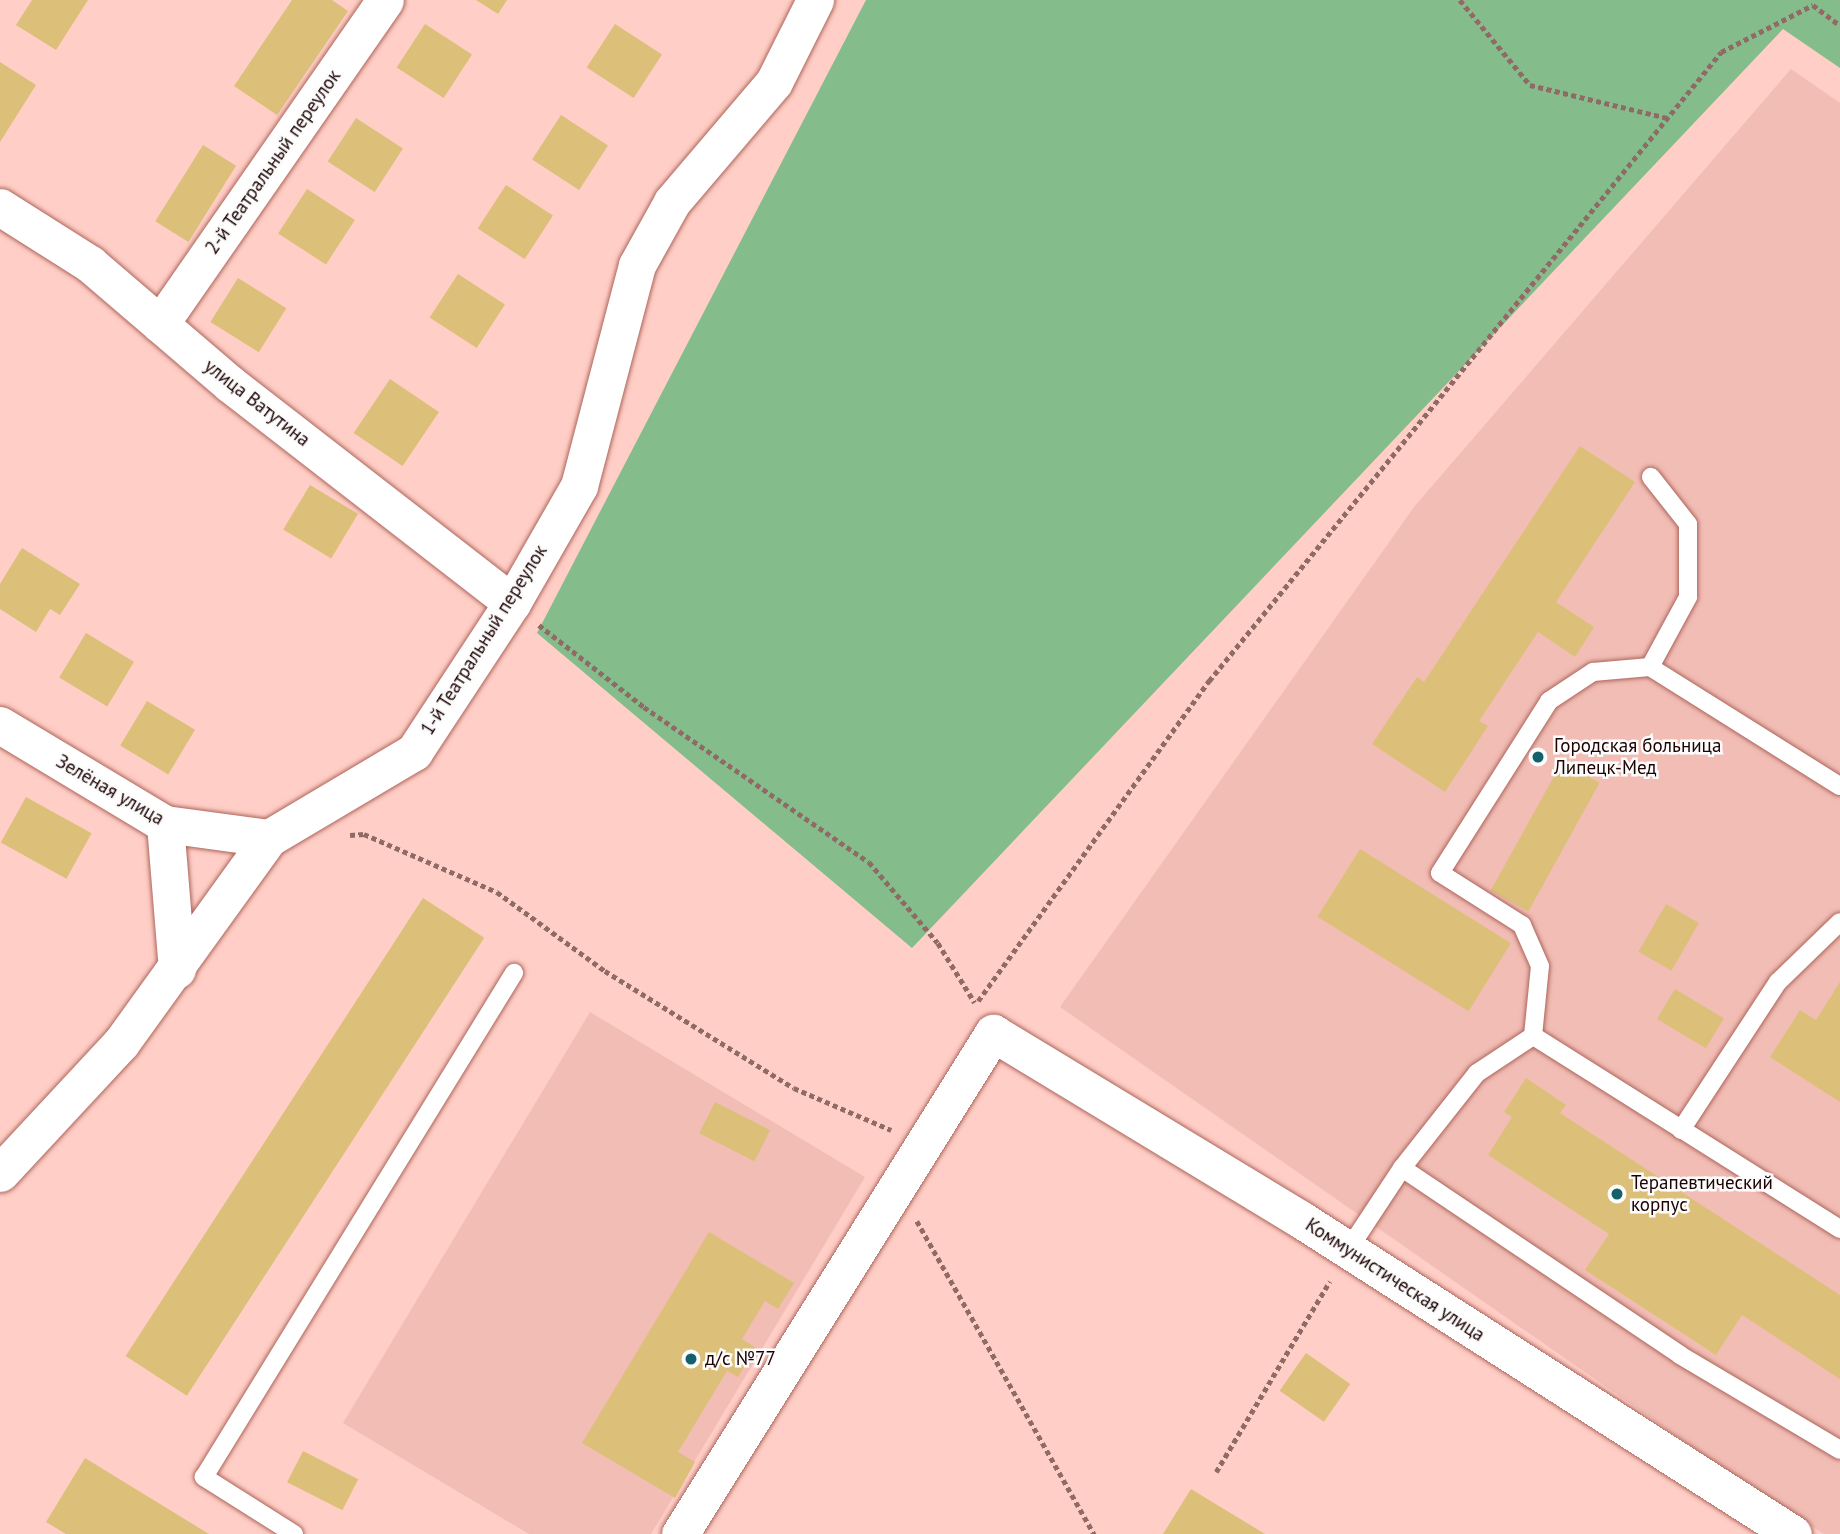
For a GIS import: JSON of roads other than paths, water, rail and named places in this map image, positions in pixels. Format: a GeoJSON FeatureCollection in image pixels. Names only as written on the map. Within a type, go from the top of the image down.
{"type":"FeatureCollection","features":[{"type":"Feature","properties":{"kind":"street","name":"2-й Театральный переулок"},"geometry":{"type":"LineString","coordinates":[[160,324],[385,0]]}},
{"type":"Feature","properties":{"kind":"street","name":"1-й Театральный переулок"},"geometry":{"type":"LineString","coordinates":[[0,1173],[121,1043],[177,970],[269,838],[414,752],[512,603],[579,486],[637,265],[672,202],[774,82],[815,0]]}},
{"type":"Feature","properties":{"kind":"street","name":"улица Ватутина"},"geometry":{"type":"LineString","coordinates":[[0,207],[90,264],[160,324],[512,603]]}},
{"type":"Feature","properties":{"kind":"street","name":"Зелёная улица"},"geometry":{"type":"LineString","coordinates":[[0,725],[165,824],[269,838]]}},
{"type":"Feature","properties":{"kind":"street"},"geometry":{"type":"LineString","coordinates":[[165,824],[177,970]]}},
{"type":"Feature","properties":{"kind":"street","name":"Коммунистическая улица"},"geometry":{"type":"LineString","coordinates":[[680,1534],[924,1144],[984,1019],[1793,1534]]}},
{"type":"Feature","properties":{"kind":"lane"},"geometry":{"type":"LineString","coordinates":[[1650,667],[1688,597],[1688,524],[1651,477]]}},
{"type":"Feature","properties":{"kind":"lane"},"geometry":{"type":"LineString","coordinates":[[1533,1037],[1539,966],[1522,925],[1440,873],[1549,701],[1593,672],[1650,667],[1840,786]]}},
{"type":"Feature","properties":{"kind":"lane"},"geometry":{"type":"LineString","coordinates":[[1681,1130],[1778,982],[1840,922]]}},
{"type":"Feature","properties":{"kind":"lane"},"geometry":{"type":"LineString","coordinates":[[294,1534],[204,1477],[514,973]]}},
{"type":"Feature","properties":{"kind":"lane"},"geometry":{"type":"LineString","coordinates":[[1533,1037],[1840,1229]]}},
{"type":"Feature","properties":{"kind":"lane"},"geometry":{"type":"LineString","coordinates":[[1348,1250],[1402,1168],[1477,1073],[1533,1037]]}},
{"type":"Feature","properties":{"kind":"lane"},"geometry":{"type":"LineString","coordinates":[[1402,1168],[1680,1355],[1840,1450]]}},
{"type":"Feature","properties":{"kind":"place","name":"Городская больница Липецк-Мед"},"geometry":{"type":"Point","coordinates":[1538,757]}},
{"type":"Feature","properties":{"kind":"place","name":"Терапевтический корпус"},"geometry":{"type":"Point","coordinates":[1617,1194]}},
{"type":"Feature","properties":{"kind":"place","name":"д/с №77"},"geometry":{"type":"Point","coordinates":[691,1359]}}]}
